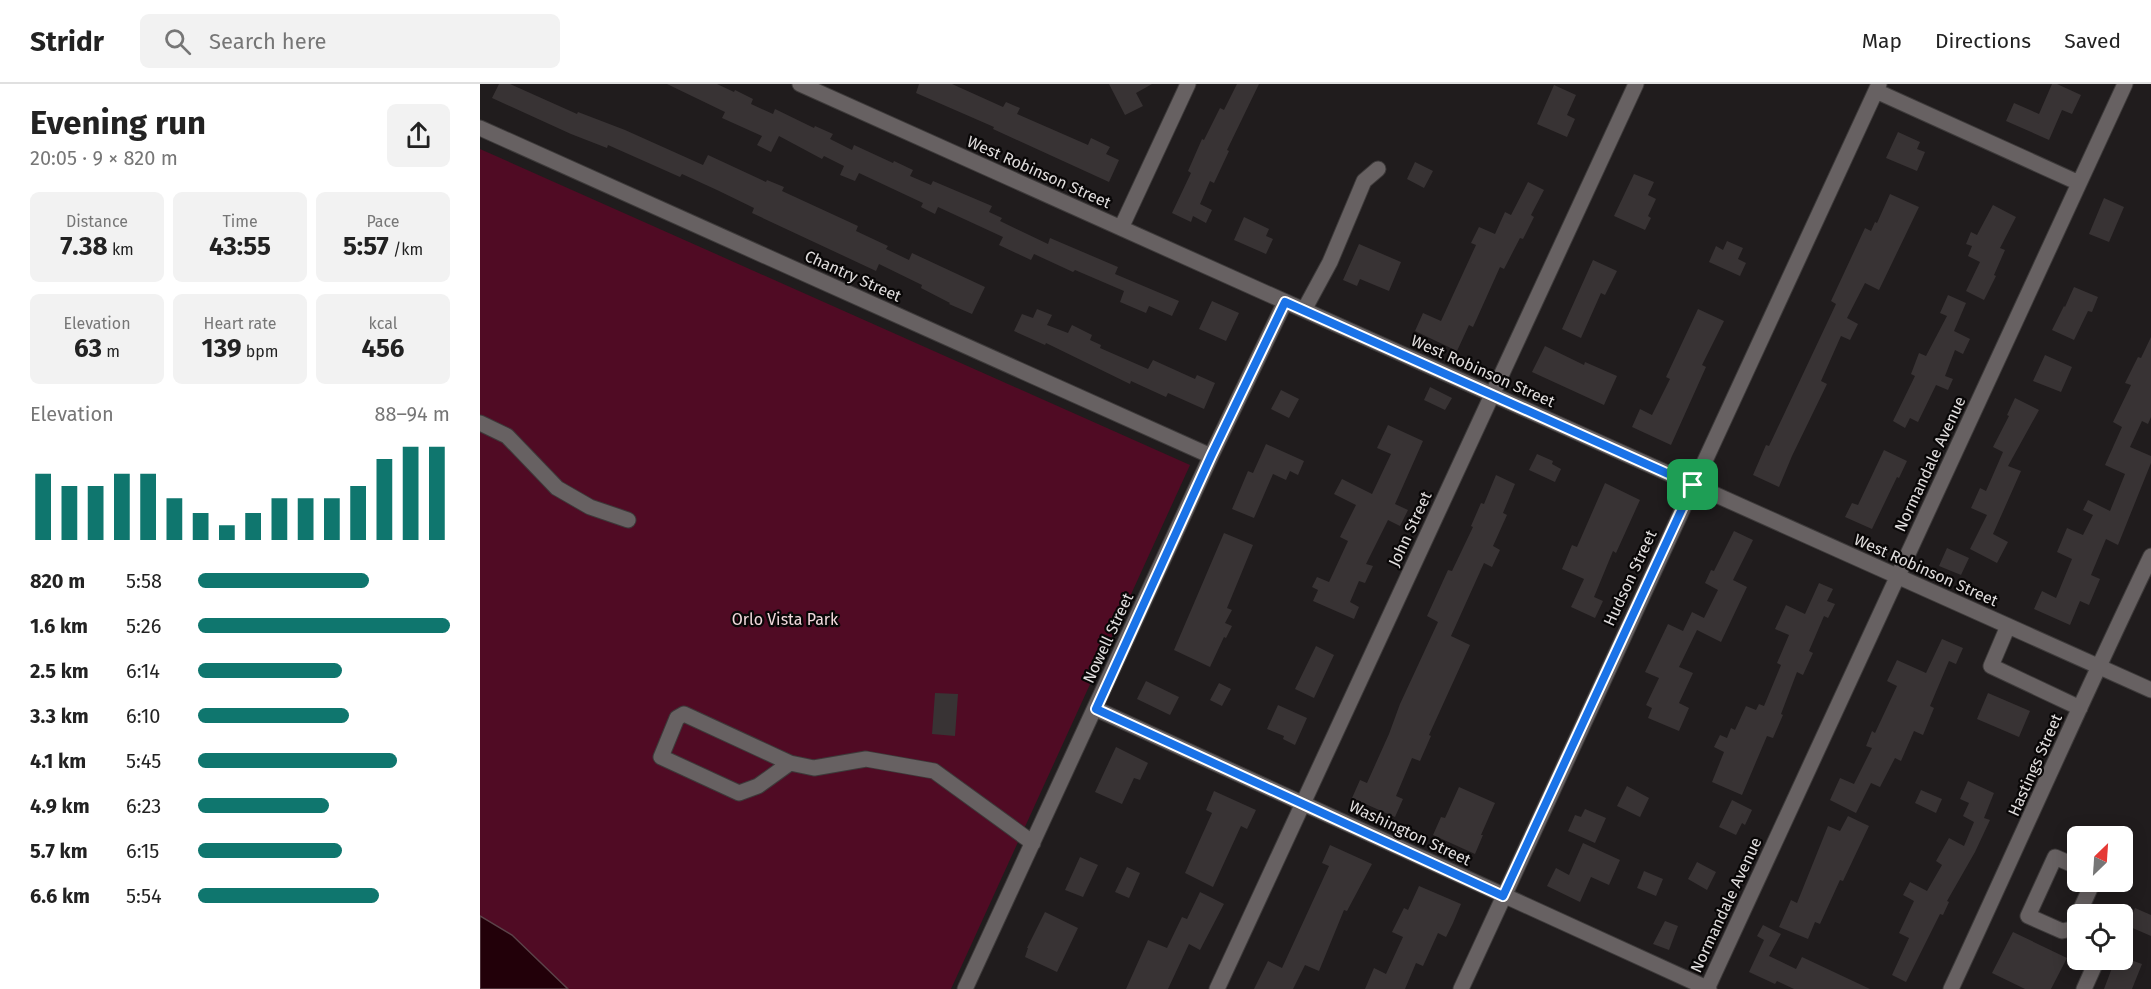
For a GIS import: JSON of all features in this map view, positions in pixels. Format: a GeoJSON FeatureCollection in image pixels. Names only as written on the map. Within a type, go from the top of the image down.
{"type":"FeatureCollection","features":[{"type":"Feature","properties":{"kind":"street","name":"West Robinson Street"},"geometry":{"type":"LineString","coordinates":[[800,84],[2151,690]]}},
{"type":"Feature","properties":{"kind":"street"},"geometry":{"type":"LineString","coordinates":[[1121,228],[1188,84]]}},
{"type":"Feature","properties":{"kind":"street","name":"John Street"},"geometry":{"type":"LineString","coordinates":[[1217,989],[1636,84]]}},
{"type":"Feature","properties":{"kind":"street","name":"Normandale Avenue"},"geometry":{"type":"LineString","coordinates":[[1708,989],[2125,84]]}},
{"type":"Feature","properties":{"kind":"street"},"geometry":{"type":"LineString","coordinates":[[1877,88],[2079,183]]}},
{"type":"Feature","properties":{"kind":"street","name":"Hudson Street"},"geometry":{"type":"LineString","coordinates":[[1461,989],[1877,88]]}},
{"type":"Feature","properties":{"kind":"street","name":"Chantry Street"},"geometry":{"type":"LineString","coordinates":[[480,128],[1211,456]]}},
{"type":"Feature","properties":{"kind":"street"},"geometry":{"type":"LineString","coordinates":[[1304,310],[1330,262],[1364,181],[1378,169]]}},
{"type":"Feature","properties":{"kind":"street","name":"Nowell Street"},"geometry":{"type":"LineString","coordinates":[[965,989],[1211,456],[1285,302]]}},
{"type":"Feature","properties":{"kind":"street"},"geometry":{"type":"LineString","coordinates":[[480,423],[507,436],[556,488],[590,507],[628,520]]}},
{"type":"Feature","properties":{"kind":"street","name":"Hastings Street"},"geometry":{"type":"LineString","coordinates":[[1951,989],[2045,788],[2098,666],[2151,556]]}},
{"type":"Feature","properties":{"kind":"street"},"geometry":{"type":"LineString","coordinates":[[2008,626],[1991,666],[2080,708]]}},
{"type":"Feature","properties":{"kind":"street","name":"Washington Street"},"geometry":{"type":"LineString","coordinates":[[1096,709],[1708,989]]}},
{"type":"Feature","properties":{"kind":"street"},"geometry":{"type":"LineString","coordinates":[[790,763],[758,786],[739,793],[661,757],[677,718],[684,714],[790,763],[814,768],[866,759],[934,771],[1033,843]]}},
{"type":"Feature","properties":{"kind":"street"},"geometry":{"type":"LineString","coordinates":[[2067,862],[2055,857],[2028,916],[2062,931],[2067,928]]}},
{"type":"Feature","properties":{"kind":"street"},"geometry":{"type":"LineString","coordinates":[[2084,989],[2093,970]]}},
{"type":"Feature","properties":{"kind":"green space","name":"Orlo Vista Park"},"geometry":{"type":"Polygon","coordinates":[[[480,149],[1190,465],[951,989],[480,989],[480,149]]]}},
{"type":"Feature","properties":{"kind":"shaded area"},"geometry":{"type":"Polygon","coordinates":[[[480,916],[512,935],[568,989],[480,989],[480,916]]]}},
{"type":"Feature","properties":{"kind":"building"},"geometry":{"type":"Polygon","coordinates":[[[499,84],[510,84],[577,114],[578,112],[625,130],[703,165],[708,155],[766,182],[767,180],[784,187],[782,191],[858,226],[856,231],[888,246],[886,249],[909,260],[912,253],[985,287],[972,314],[949,304],[921,288],[922,285],[879,264],[876,271],[752,213],[754,208],[682,174],[680,177],[608,145],[607,148],[571,134],[492,98],[499,84]]]}},
{"type":"Feature","properties":{"kind":"building"},"geometry":{"type":"Polygon","coordinates":[[[667,84],[717,84],[734,92],[735,90],[753,99],[751,104],[773,114],[775,109],[814,128],[815,126],[833,134],[830,139],[852,150],[854,145],[913,170],[910,176],[931,185],[933,181],[992,206],[989,212],[1002,218],[1000,221],[1048,244],[1050,238],[1118,267],[1115,274],[1179,301],[1172,316],[1149,306],[1146,313],[1120,302],[1124,291],[1075,270],[1073,272],[1034,254],[1031,260],[999,245],[1003,237],[938,207],[935,214],[921,207],[923,203],[859,173],[855,181],[840,175],[844,166],[824,156],[822,159],[779,136],[771,152],[757,145],[762,136],[722,118],[725,112],[667,84]]]}},
{"type":"Feature","properties":{"kind":"building"},"geometry":{"type":"Polygon","coordinates":[[[919,84],[952,84],[1003,107],[1006,102],[1020,108],[1017,114],[1088,145],[1091,138],[1110,147],[1106,154],[1119,160],[1109,182],[916,93],[919,84]]]}},
{"type":"Feature","properties":{"kind":"building"},"geometry":{"type":"Polygon","coordinates":[[[1109,84],[1152,84],[1136,93],[1143,106],[1125,115],[1109,84]]]}},
{"type":"Feature","properties":{"kind":"building"},"geometry":{"type":"Polygon","coordinates":[[[1237,84],[1259,84],[1227,150],[1229,151],[1214,183],[1210,181],[1200,204],[1212,210],[1206,223],[1193,216],[1191,222],[1172,213],[1191,173],[1188,171],[1202,139],[1204,140],[1220,108],[1224,110],[1237,84]]]}},
{"type":"Feature","properties":{"kind":"building"},"geometry":{"type":"Polygon","coordinates":[[[2052,84],[2081,95],[2072,114],[2062,110],[2049,140],[2006,121],[2014,103],[2039,114],[2052,84]]]}},
{"type":"Feature","properties":{"kind":"building"},"geometry":{"type":"Polygon","coordinates":[[[1554,85],[1576,95],[1567,115],[1575,119],[1567,137],[1537,124],[1554,85]]]}},
{"type":"Feature","properties":{"kind":"building"},"geometry":{"type":"Polygon","coordinates":[[[1898,132],[1920,142],[1917,149],[1925,152],[1917,171],[1886,158],[1898,132]]]}},
{"type":"Feature","properties":{"kind":"building"},"geometry":{"type":"Polygon","coordinates":[[[1415,162],[1433,171],[1424,188],[1407,179],[1415,162]]]}},
{"type":"Feature","properties":{"kind":"building"},"geometry":{"type":"Polygon","coordinates":[[[1634,174],[1654,182],[1648,195],[1656,199],[1648,216],[1651,218],[1645,230],[1614,216],[1634,174]]]}},
{"type":"Feature","properties":{"kind":"building"},"geometry":{"type":"Polygon","coordinates":[[[1528,182],[1544,190],[1531,215],[1534,217],[1504,269],[1500,267],[1473,327],[1469,325],[1457,351],[1415,331],[1423,313],[1441,321],[1476,245],[1471,243],[1479,227],[1495,234],[1505,212],[1511,215],[1528,182]]]}},
{"type":"Feature","properties":{"kind":"building"},"geometry":{"type":"Polygon","coordinates":[[[1890,194],[1919,207],[1879,290],[1865,283],[1847,318],[1858,324],[1850,340],[1841,336],[1821,381],[1827,384],[1779,487],[1753,475],[1836,304],[1831,301],[1865,228],[1871,231],[1875,222],[1877,223],[1890,194]]]}},
{"type":"Feature","properties":{"kind":"building"},"geometry":{"type":"Polygon","coordinates":[[[2104,198],[2124,207],[2109,242],[2089,234],[2104,198]]]}},
{"type":"Feature","properties":{"kind":"building"},"geometry":{"type":"Polygon","coordinates":[[[1993,205],[2016,217],[2000,248],[2005,250],[1984,300],[1966,291],[1980,262],[1968,256],[1972,246],[1966,244],[1971,232],[1977,235],[1993,205]]]}},
{"type":"Feature","properties":{"kind":"building"},"geometry":{"type":"Polygon","coordinates":[[[1244,217],[1269,229],[1266,236],[1273,239],[1266,254],[1234,240],[1244,217]]]}},
{"type":"Feature","properties":{"kind":"building"},"geometry":{"type":"Polygon","coordinates":[[[1727,241],[1743,248],[1738,259],[1746,263],[1740,276],[1709,262],[1716,246],[1723,250],[1727,241]]]}},
{"type":"Feature","properties":{"kind":"building"},"geometry":{"type":"Polygon","coordinates":[[[1359,244],[1401,262],[1389,291],[1360,279],[1357,286],[1343,280],[1359,244]]]}},
{"type":"Feature","properties":{"kind":"building"},"geometry":{"type":"Polygon","coordinates":[[[1593,260],[1617,271],[1605,295],[1601,293],[1581,338],[1562,329],[1593,260]]]}},
{"type":"Feature","properties":{"kind":"building"},"geometry":{"type":"Polygon","coordinates":[[[2074,287],[2098,297],[2092,312],[2088,311],[2074,340],[2052,330],[2074,287]]]}},
{"type":"Feature","properties":{"kind":"building"},"geometry":{"type":"Polygon","coordinates":[[[1948,295],[1966,303],[1954,331],[1970,339],[1963,354],[1955,350],[1945,376],[1953,379],[1948,390],[1936,385],[1918,422],[1910,418],[1905,428],[1893,421],[1915,376],[1911,374],[1919,353],[1926,356],[1947,316],[1940,313],[1948,295]]]}},
{"type":"Feature","properties":{"kind":"building"},"geometry":{"type":"Polygon","coordinates":[[[1212,301],[1239,313],[1226,341],[1199,329],[1212,301]]]}},
{"type":"Feature","properties":{"kind":"building"},"geometry":{"type":"Polygon","coordinates":[[[1037,309],[1052,315],[1047,325],[1068,333],[1072,325],[1092,335],[1090,340],[1101,345],[1100,348],[1148,369],[1153,360],[1195,379],[1197,375],[1215,383],[1204,409],[1168,393],[1166,397],[1131,381],[1130,384],[1046,343],[1045,345],[1014,331],[1022,314],[1033,318],[1037,309]]]}},
{"type":"Feature","properties":{"kind":"building"},"geometry":{"type":"Polygon","coordinates":[[[1698,309],[1724,321],[1702,365],[1706,367],[1671,445],[1632,427],[1640,409],[1652,415],[1670,379],[1666,377],[1698,309]]]}},
{"type":"Feature","properties":{"kind":"building"},"geometry":{"type":"Polygon","coordinates":[[[2151,337],[2151,417],[2148,424],[2142,421],[2130,447],[2151,456],[2151,463],[2118,545],[2106,539],[2091,575],[2100,579],[2089,605],[2080,601],[2070,625],[2034,609],[2042,591],[2056,598],[2072,559],[2057,552],[2067,528],[2083,535],[2093,515],[2083,510],[2088,500],[2110,511],[2125,474],[2105,465],[2122,427],[2113,422],[2131,385],[2125,383],[2151,337]]]}},
{"type":"Feature","properties":{"kind":"building"},"geometry":{"type":"Polygon","coordinates":[[[1545,346],[1584,365],[1585,362],[1617,376],[1604,405],[1532,372],[1545,346]]]}},
{"type":"Feature","properties":{"kind":"building"},"geometry":{"type":"Polygon","coordinates":[[[2045,355],[2072,367],[2061,392],[2033,381],[2045,355]]]}},
{"type":"Feature","properties":{"kind":"building"},"geometry":{"type":"Polygon","coordinates":[[[1430,387],[1452,398],[1445,410],[1424,400],[1430,387]]]}},
{"type":"Feature","properties":{"kind":"building"},"geometry":{"type":"Polygon","coordinates":[[[1281,390],[1299,399],[1289,418],[1271,409],[1281,390]]]}},
{"type":"Feature","properties":{"kind":"building"},"geometry":{"type":"Polygon","coordinates":[[[2015,398],[2039,410],[2008,466],[2021,471],[1993,534],[2008,542],[1997,563],[1970,549],[1987,515],[1971,508],[1980,488],[1986,491],[2003,452],[1993,447],[2009,416],[2007,415],[2015,398]]]}},
{"type":"Feature","properties":{"kind":"building"},"geometry":{"type":"Polygon","coordinates":[[[1388,425],[1423,441],[1395,504],[1408,510],[1400,526],[1388,520],[1366,564],[1373,566],[1365,583],[1359,581],[1350,602],[1359,607],[1354,619],[1313,601],[1318,590],[1312,587],[1317,577],[1329,582],[1348,541],[1340,537],[1356,505],[1334,494],[1342,479],[1372,494],[1391,454],[1377,448],[1388,425]]]}},
{"type":"Feature","properties":{"kind":"building"},"geometry":{"type":"Polygon","coordinates":[[[1266,444],[1304,461],[1298,475],[1290,471],[1286,480],[1273,474],[1254,518],[1232,509],[1248,471],[1253,473],[1266,444]]]}},
{"type":"Feature","properties":{"kind":"building"},"geometry":{"type":"Polygon","coordinates":[[[1884,450],[1907,461],[1872,529],[1845,517],[1852,503],[1858,505],[1884,450]]]}},
{"type":"Feature","properties":{"kind":"building"},"geometry":{"type":"Polygon","coordinates":[[[1537,454],[1553,461],[1552,464],[1561,469],[1555,482],[1529,470],[1537,454]]]}},
{"type":"Feature","properties":{"kind":"building"},"geometry":{"type":"Polygon","coordinates":[[[1496,475],[1515,484],[1503,513],[1507,515],[1493,546],[1500,550],[1492,567],[1484,563],[1451,636],[1470,645],[1429,735],[1431,736],[1420,761],[1412,758],[1396,796],[1403,799],[1395,817],[1352,798],[1360,780],[1367,783],[1389,734],[1400,704],[1438,622],[1427,616],[1448,570],[1452,571],[1473,527],[1471,526],[1481,503],[1484,504],[1496,475]]]}},
{"type":"Feature","properties":{"kind":"building"},"geometry":{"type":"Polygon","coordinates":[[[1605,483],[1640,500],[1616,553],[1613,551],[1594,597],[1603,601],[1595,618],[1571,607],[1584,579],[1562,569],[1572,545],[1577,547],[1605,483]]]}},
{"type":"Feature","properties":{"kind":"building"},"geometry":{"type":"Polygon","coordinates":[[[1734,531],[1753,540],[1733,580],[1747,587],[1721,642],[1697,630],[1679,667],[1693,673],[1679,703],[1689,708],[1679,731],[1648,718],[1652,708],[1646,705],[1659,678],[1645,672],[1668,624],[1683,631],[1692,612],[1704,618],[1718,590],[1705,583],[1711,570],[1714,571],[1734,531]]]}},
{"type":"Feature","properties":{"kind":"building"},"geometry":{"type":"Polygon","coordinates":[[[1224,533],[1253,545],[1227,608],[1232,610],[1225,623],[1232,626],[1226,638],[1224,637],[1210,667],[1174,650],[1224,533]]]}},
{"type":"Feature","properties":{"kind":"building"},"geometry":{"type":"Polygon","coordinates":[[[1947,548],[1969,558],[1961,575],[1939,566],[1947,548]]]}},
{"type":"Feature","properties":{"kind":"building"},"geometry":{"type":"Polygon","coordinates":[[[1819,583],[1833,589],[1827,601],[1835,604],[1828,618],[1824,616],[1809,651],[1813,653],[1803,675],[1797,672],[1773,738],[1767,736],[1742,795],[1712,782],[1724,752],[1714,747],[1720,735],[1727,738],[1731,728],[1735,730],[1746,706],[1756,710],[1759,704],[1764,706],[1781,665],[1777,663],[1789,635],[1775,629],[1786,605],[1805,614],[1819,583]]]}},
{"type":"Feature","properties":{"kind":"building"},"geometry":{"type":"Polygon","coordinates":[[[1942,639],[1963,648],[1956,664],[1949,661],[1930,706],[1934,708],[1923,735],[1914,731],[1901,761],[1895,758],[1880,787],[1871,783],[1856,813],[1830,800],[1840,778],[1854,784],[1872,748],[1866,746],[1872,731],[1875,733],[1897,686],[1887,681],[1897,660],[1926,673],[1942,639]]]}},
{"type":"Feature","properties":{"kind":"building"},"geometry":{"type":"Polygon","coordinates":[[[1316,646],[1334,655],[1314,698],[1295,689],[1316,646]]]}},
{"type":"Feature","properties":{"kind":"building"},"geometry":{"type":"Polygon","coordinates":[[[1146,681],[1179,697],[1170,715],[1137,699],[1146,681]]]}},
{"type":"Feature","properties":{"kind":"building"},"geometry":{"type":"Polygon","coordinates":[[[1219,683],[1231,689],[1222,706],[1210,700],[1219,683]]]}},
{"type":"Feature","properties":{"kind":"building"},"geometry":{"type":"Polygon","coordinates":[[[935,693],[958,694],[955,736],[932,734],[935,693]]]}},
{"type":"Feature","properties":{"kind":"building"},"geometry":{"type":"Polygon","coordinates":[[[1988,693],[2030,711],[2019,737],[1977,719],[1988,693]]]}},
{"type":"Feature","properties":{"kind":"building"},"geometry":{"type":"Polygon","coordinates":[[[1278,705],[1307,718],[1295,745],[1283,739],[1284,736],[1267,729],[1278,705]]]}},
{"type":"Feature","properties":{"kind":"building"},"geometry":{"type":"Polygon","coordinates":[[[1116,747],[1148,763],[1140,780],[1134,778],[1122,804],[1095,792],[1116,747]]]}},
{"type":"Feature","properties":{"kind":"building"},"geometry":{"type":"Polygon","coordinates":[[[1968,781],[1994,793],[1984,818],[1990,820],[1947,901],[1949,902],[1943,915],[1940,914],[1906,982],[1892,975],[1909,938],[1899,933],[1914,901],[1903,895],[1910,882],[1927,891],[1942,865],[1936,861],[1949,838],[1964,846],[1974,822],[1963,816],[1969,803],[1960,799],[1968,781]]]}},
{"type":"Feature","properties":{"kind":"building"},"geometry":{"type":"Polygon","coordinates":[[[1627,786],[1649,798],[1640,817],[1617,806],[1627,786]]]}},
{"type":"Feature","properties":{"kind":"building"},"geometry":{"type":"Polygon","coordinates":[[[1459,787],[1495,803],[1475,854],[1433,835],[1441,817],[1445,818],[1459,787]]]}},
{"type":"Feature","properties":{"kind":"building"},"geometry":{"type":"Polygon","coordinates":[[[1921,790],[1942,799],[1936,813],[1915,803],[1921,790]]]}},
{"type":"Feature","properties":{"kind":"building"},"geometry":{"type":"Polygon","coordinates":[[[1214,791],[1256,810],[1247,829],[1241,826],[1213,887],[1185,873],[1212,813],[1206,810],[1214,791]]]}},
{"type":"Feature","properties":{"kind":"building"},"geometry":{"type":"Polygon","coordinates":[[[1732,800],[1752,810],[1745,825],[1742,823],[1736,835],[1719,827],[1732,800]]]}},
{"type":"Feature","properties":{"kind":"building"},"geometry":{"type":"Polygon","coordinates":[[[1585,809],[1606,818],[1595,843],[1568,831],[1575,815],[1581,817],[1585,809]]]}},
{"type":"Feature","properties":{"kind":"building"},"geometry":{"type":"Polygon","coordinates":[[[1848,816],[1869,826],[1820,924],[1815,922],[1808,939],[1779,927],[1791,900],[1797,903],[1828,826],[1840,831],[1848,816]]]}},
{"type":"Feature","properties":{"kind":"building"},"geometry":{"type":"Polygon","coordinates":[[[1583,843],[1620,860],[1609,885],[1591,877],[1580,902],[1547,886],[1556,868],[1569,875],[1583,843]]]}},
{"type":"Feature","properties":{"kind":"building"},"geometry":{"type":"Polygon","coordinates":[[[1330,845],[1372,864],[1347,911],[1344,910],[1319,971],[1305,965],[1293,989],[1254,989],[1268,961],[1282,968],[1329,866],[1322,863],[1330,845]]]}},
{"type":"Feature","properties":{"kind":"building"},"geometry":{"type":"Polygon","coordinates":[[[1080,857],[1098,865],[1083,897],[1065,890],[1080,857]]]}},
{"type":"Feature","properties":{"kind":"building"},"geometry":{"type":"Polygon","coordinates":[[[1697,862],[1716,872],[1707,890],[1688,879],[1697,862]]]}},
{"type":"Feature","properties":{"kind":"building"},"geometry":{"type":"Polygon","coordinates":[[[1127,867],[1140,873],[1129,898],[1115,892],[1127,867]]]}},
{"type":"Feature","properties":{"kind":"building"},"geometry":{"type":"Polygon","coordinates":[[[1644,871],[1663,879],[1656,896],[1637,888],[1644,871]]]}},
{"type":"Feature","properties":{"kind":"building"},"geometry":{"type":"Polygon","coordinates":[[[1419,886],[1461,904],[1446,937],[1438,933],[1423,966],[1416,963],[1405,989],[1365,989],[1374,968],[1386,974],[1403,937],[1392,932],[1404,908],[1408,910],[1419,886]]]}},
{"type":"Feature","properties":{"kind":"building"},"geometry":{"type":"Polygon","coordinates":[[[1200,892],[1224,904],[1200,950],[1189,944],[1168,989],[1126,989],[1148,940],[1167,948],[1182,917],[1187,919],[1200,892]]]}},
{"type":"Feature","properties":{"kind":"building"},"geometry":{"type":"Polygon","coordinates":[[[2135,908],[2151,915],[2151,936],[2133,928],[2135,908]]]}},
{"type":"Feature","properties":{"kind":"building"},"geometry":{"type":"Polygon","coordinates":[[[1045,912],[1078,928],[1057,972],[1025,957],[1027,948],[1045,912]]]}},
{"type":"Feature","properties":{"kind":"building"},"geometry":{"type":"Polygon","coordinates":[[[1665,921],[1678,926],[1669,950],[1653,944],[1665,921]]]}},
{"type":"Feature","properties":{"kind":"building"},"geometry":{"type":"Polygon","coordinates":[[[1763,925],[1781,934],[1769,956],[1796,969],[1802,957],[1870,989],[1794,989],[1777,981],[1775,984],[1749,972],[1764,940],[1757,936],[1763,925]]]}},
{"type":"Feature","properties":{"kind":"building"},"geometry":{"type":"Polygon","coordinates":[[[2013,932],[2067,958],[2051,989],[2025,989],[1992,973],[2013,932]]]}},
{"type":"Feature","properties":{"kind":"building"},"geometry":{"type":"Polygon","coordinates":[[[2133,961],[2142,964],[2132,989],[2104,989],[2111,970],[2133,970],[2133,961]]]}},
{"type":"Feature","properties":{"kind":"route"},"geometry":{"type":"LineString","coordinates":[[1285,302],[1693,485],[1503,896],[1096,709],[1211,456],[1285,302]]}}]}
